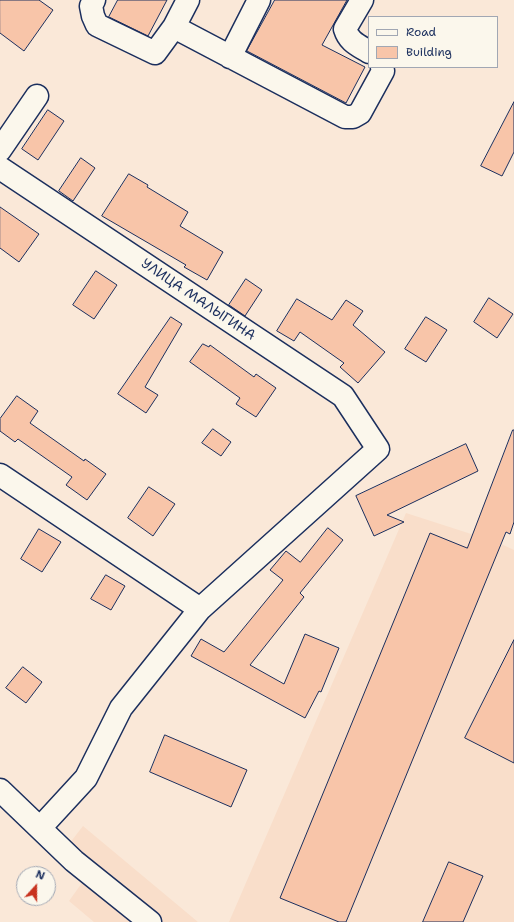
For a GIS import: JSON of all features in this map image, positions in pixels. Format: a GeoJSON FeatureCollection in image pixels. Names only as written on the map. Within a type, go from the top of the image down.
{"type":"FeatureCollection","features":[{"type":"Feature","properties":{"kind":"street"},"geometry":{"type":"LineString","coordinates":[[94,0],[91,6],[93,16],[98,25],[155,53],[174,27],[188,0]]}},
{"type":"Feature","properties":{"kind":"street"},"geometry":{"type":"LineString","coordinates":[[230,57],[259,0]]}},
{"type":"Feature","properties":{"kind":"street"},"geometry":{"type":"LineString","coordinates":[[362,0],[346,29],[352,42],[368,51]]}},
{"type":"Feature","properties":{"kind":"street"},"geometry":{"type":"LineString","coordinates":[[174,27],[345,117],[353,118],[360,113],[383,71],[382,68]]}},
{"type":"Feature","properties":{"kind":"street"},"geometry":{"type":"LineString","coordinates":[[0,150],[37,96]]}},
{"type":"Feature","properties":{"kind":"street","name":"УЛИЦА МАЛЫГИНА"},"geometry":{"type":"LineString","coordinates":[[0,168],[343,396],[378,449],[200,609]]}},
{"type":"Feature","properties":{"kind":"street"},"geometry":{"type":"LineString","coordinates":[[0,475],[200,609],[121,708],[86,778],[40,828]]}},
{"type":"Feature","properties":{"kind":"street"},"geometry":{"type":"LineString","coordinates":[[0,790],[74,861],[150,922]]}},
{"type":"Feature","properties":{"kind":"shaded area"},"geometry":{"type":"Polygon","coordinates":[[[406,513],[499,543],[514,550],[514,922],[229,922],[406,513]]]}},
{"type":"Feature","properties":{"kind":"shaded area"},"geometry":{"type":"Polygon","coordinates":[[[83,826],[198,922],[94,922],[69,901],[94,866],[69,844],[83,826]]]}},
{"type":"Feature","properties":{"kind":"building"},"geometry":{"type":"Polygon","coordinates":[[[0,0],[39,0],[53,10],[24,51],[0,33],[0,0]]]}},
{"type":"Feature","properties":{"kind":"building"},"geometry":{"type":"Polygon","coordinates":[[[118,0],[167,0],[148,36],[109,17],[118,0]]]}},
{"type":"Feature","properties":{"kind":"building"},"geometry":{"type":"Polygon","coordinates":[[[275,0],[347,0],[322,45],[365,67],[346,103],[247,51],[275,0]]]}},
{"type":"Feature","properties":{"kind":"building"},"geometry":{"type":"Polygon","coordinates":[[[514,102],[514,152],[502,176],[481,166],[514,102]]]}},
{"type":"Feature","properties":{"kind":"building"},"geometry":{"type":"Polygon","coordinates":[[[48,110],[64,121],[38,160],[22,149],[48,110]]]}},
{"type":"Feature","properties":{"kind":"building"},"geometry":{"type":"Polygon","coordinates":[[[81,158],[95,168],[73,201],[59,191],[81,158]]]}},
{"type":"Feature","properties":{"kind":"building"},"geometry":{"type":"Polygon","coordinates":[[[129,174],[188,212],[180,226],[223,252],[207,280],[184,267],[186,265],[102,216],[129,174]]]}},
{"type":"Feature","properties":{"kind":"building"},"geometry":{"type":"Polygon","coordinates":[[[0,207],[39,234],[19,262],[0,248],[0,207]]]}},
{"type":"Feature","properties":{"kind":"building"},"geometry":{"type":"Polygon","coordinates":[[[96,271],[117,285],[94,319],[73,305],[96,271]]]}},
{"type":"Feature","properties":{"kind":"building"},"geometry":{"type":"Polygon","coordinates":[[[246,279],[262,290],[245,316],[229,305],[246,279]]]}},
{"type":"Feature","properties":{"kind":"building"},"geometry":{"type":"Polygon","coordinates":[[[489,298],[513,314],[497,338],[474,322],[489,298]]]}},
{"type":"Feature","properties":{"kind":"building"},"geometry":{"type":"Polygon","coordinates":[[[297,299],[332,320],[346,300],[363,311],[353,325],[385,352],[358,383],[340,367],[344,363],[300,332],[294,341],[277,331],[297,299]]]}},
{"type":"Feature","properties":{"kind":"building"},"geometry":{"type":"Polygon","coordinates":[[[171,317],[182,324],[145,387],[158,395],[146,413],[118,394],[171,317]]]}},
{"type":"Feature","properties":{"kind":"building"},"geometry":{"type":"Polygon","coordinates":[[[426,317],[447,330],[426,362],[405,349],[426,317]]]}},
{"type":"Feature","properties":{"kind":"building"},"geometry":{"type":"Polygon","coordinates":[[[203,344],[209,347],[210,345],[254,377],[256,374],[276,388],[256,417],[236,404],[240,398],[190,362],[203,344]]]}},
{"type":"Feature","properties":{"kind":"building"},"geometry":{"type":"Polygon","coordinates":[[[17,396],[38,411],[30,423],[84,461],[85,459],[106,474],[87,500],[66,485],[72,477],[18,439],[15,442],[0,431],[0,419],[17,396]]]}},
{"type":"Feature","properties":{"kind":"building"},"geometry":{"type":"Polygon","coordinates":[[[213,429],[231,442],[221,456],[202,443],[213,429]]]}},
{"type":"Feature","properties":{"kind":"building"},"geometry":{"type":"Polygon","coordinates":[[[513,430],[514,522],[510,534],[506,532],[346,922],[339,922],[280,898],[430,533],[467,548],[513,430]]]}},
{"type":"Feature","properties":{"kind":"building"},"geometry":{"type":"Polygon","coordinates":[[[466,444],[478,471],[387,515],[404,522],[374,536],[356,496],[466,444]]]}},
{"type":"Feature","properties":{"kind":"building"},"geometry":{"type":"Polygon","coordinates":[[[149,487],[175,504],[153,536],[128,518],[149,487]]]}},
{"type":"Feature","properties":{"kind":"building"},"geometry":{"type":"Polygon","coordinates":[[[328,528],[343,540],[300,593],[304,597],[250,665],[284,684],[305,634],[339,648],[321,692],[319,691],[305,718],[191,656],[201,639],[224,652],[283,580],[270,570],[286,551],[300,562],[328,528]]]}},
{"type":"Feature","properties":{"kind":"building"},"geometry":{"type":"Polygon","coordinates":[[[39,529],[61,542],[42,572],[21,559],[39,529]]]}},
{"type":"Feature","properties":{"kind":"building"},"geometry":{"type":"Polygon","coordinates":[[[106,575],[125,586],[111,610],[91,599],[106,575]]]}},
{"type":"Feature","properties":{"kind":"building"},"geometry":{"type":"Polygon","coordinates":[[[514,640],[514,763],[465,738],[514,640]]]}},
{"type":"Feature","properties":{"kind":"building"},"geometry":{"type":"Polygon","coordinates":[[[23,667],[42,682],[26,703],[6,688],[23,667]]]}},
{"type":"Feature","properties":{"kind":"building"},"geometry":{"type":"Polygon","coordinates":[[[165,735],[247,770],[231,807],[150,772],[165,735]]]}},
{"type":"Feature","properties":{"kind":"building"},"geometry":{"type":"Polygon","coordinates":[[[449,862],[483,876],[463,922],[423,922],[449,862]]]}}]}
